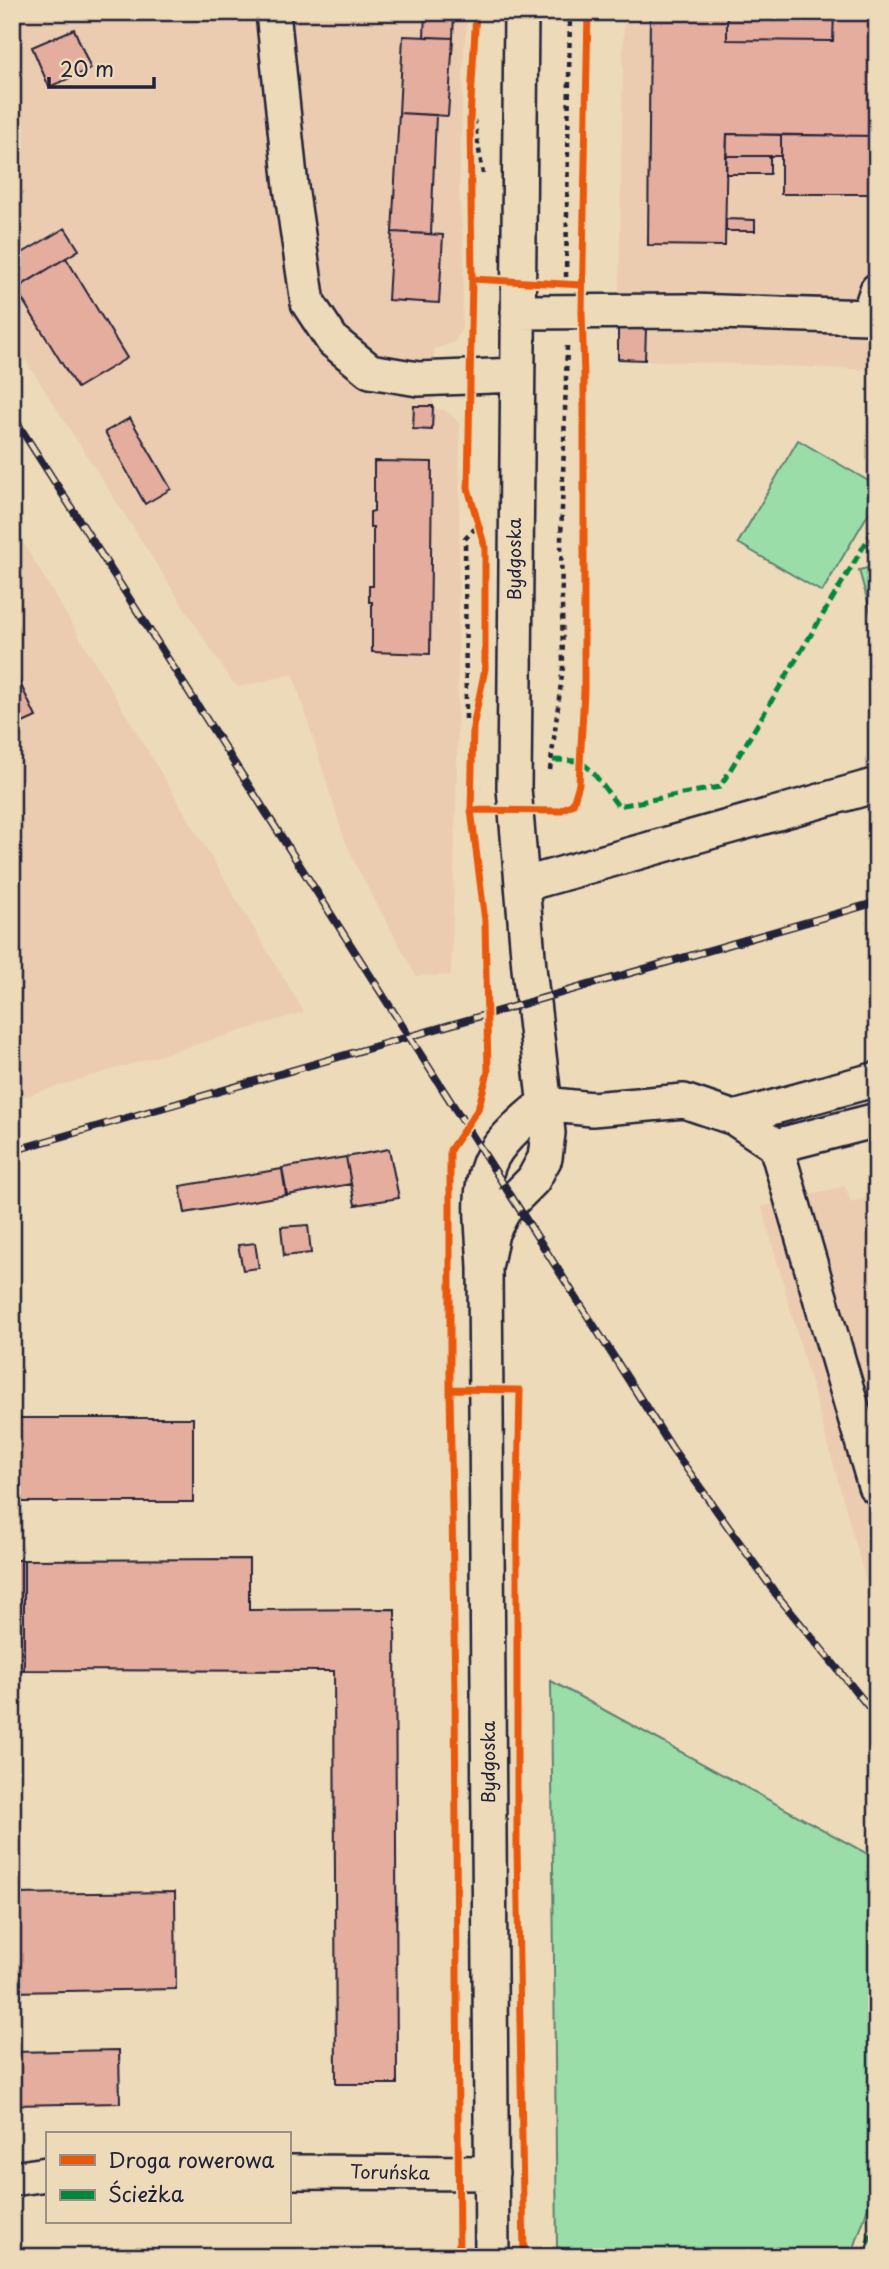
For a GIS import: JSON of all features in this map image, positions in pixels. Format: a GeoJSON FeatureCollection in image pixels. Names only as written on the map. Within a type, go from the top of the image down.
{"type":"FeatureCollection","features":[{"type":"Feature","properties":{"kind":"street"},"geometry":{"type":"LineString","coordinates":[[273,12],[291,187],[308,303],[333,341],[370,371],[418,379],[517,375]]}},
{"type":"Feature","properties":{"kind":"street","name":"Bydgoska"},"geometry":{"type":"LineString","coordinates":[[485,1268],[492,1233],[505,1208],[533,1180],[545,1158],[548,1133],[514,788],[521,12]]}},
{"type":"Feature","properties":{"kind":"street"},"geometry":{"type":"LineString","coordinates":[[518,312],[691,311],[868,317],[877,290]]}},
{"type":"Feature","properties":{"kind":"street"},"geometry":{"type":"LineString","coordinates":[[522,885],[877,785]]}},
{"type":"Feature","properties":{"kind":"street"},"geometry":{"type":"LineString","coordinates":[[734,1118],[877,1079]]}},
{"type":"Feature","properties":{"kind":"street"},"geometry":{"type":"LineString","coordinates":[[544,1104],[592,1109],[684,1101],[734,1118],[776,1146],[877,1486]]}},
{"type":"Feature","properties":{"kind":"street","name":"Bydgoska"},"geometry":{"type":"LineString","coordinates":[[492,2257],[485,1268],[482,1192],[489,1162],[517,1126],[544,1104]]}},
{"type":"Feature","properties":{"kind":"street"},"geometry":{"type":"LineString","coordinates":[[776,1146],[877,1120]]}},
{"type":"Feature","properties":{"kind":"street","name":"Toruńska"},"geometry":{"type":"LineString","coordinates":[[290,2172],[492,2173]]}},
{"type":"Feature","properties":{"kind":"street"},"geometry":{"type":"LineString","coordinates":[[12,2179],[46,2174]]}},
{"type":"Feature","properties":{"kind":"path"},"geometry":{"type":"LineString","coordinates":[[471,785],[514,788],[546,786],[553,761],[563,667],[561,540],[567,312],[570,12]]}},
{"type":"Feature","properties":{"kind":"path"},"geometry":{"type":"LineString","coordinates":[[470,160],[472,119]]}},
{"type":"Feature","properties":{"kind":"path"},"geometry":{"type":"LineString","coordinates":[[472,119],[484,182]]}},
{"type":"Feature","properties":{"kind":"path"},"geometry":{"type":"LineString","coordinates":[[475,514],[481,537]]}},
{"type":"Feature","properties":{"kind":"path"},"geometry":{"type":"LineString","coordinates":[[467,719],[465,539],[484,519]]}},
{"type":"Feature","properties":{"kind":"path"},"geometry":{"type":"LineString","coordinates":[[473,727],[475,715]]}},
{"type":"Feature","properties":{"kind":"shaded area"},"geometry":{"type":"Polygon","coordinates":[[[12,12],[469,12],[464,48],[459,191],[464,258],[462,329],[454,342],[434,349],[433,408],[444,410],[453,416],[459,424],[460,435],[457,766],[451,975],[416,976],[358,869],[344,838],[293,674],[239,687],[232,682],[12,339],[12,12]]]}},
{"type":"Feature","properties":{"kind":"shaded area"},"geometry":{"type":"Polygon","coordinates":[[[624,12],[877,12],[877,370],[618,359],[624,12]]]}},
{"type":"Feature","properties":{"kind":"shaded area"},"geometry":{"type":"Polygon","coordinates":[[[12,524],[304,1012],[12,1100],[12,524]]]}},
{"type":"Feature","properties":{"kind":"shaded area"},"geometry":{"type":"Polygon","coordinates":[[[845,1186],[851,1202],[877,1194],[877,1621],[762,1207],[845,1186]]]}},
{"type":"Feature","properties":{"kind":"green space"},"geometry":{"type":"Polygon","coordinates":[[[798,440],[877,486],[877,499],[822,592],[738,543],[798,440]]]}},
{"type":"Feature","properties":{"kind":"green space"},"geometry":{"type":"Polygon","coordinates":[[[877,566],[877,635],[859,570],[877,566]]]}},
{"type":"Feature","properties":{"kind":"green space"},"geometry":{"type":"Polygon","coordinates":[[[551,1681],[877,1859],[877,2181],[851,2257],[582,2257],[557,2247],[551,1681]]]}},
{"type":"Feature","properties":{"kind":"building"},"geometry":{"type":"Polygon","coordinates":[[[425,12],[454,12],[453,38],[424,37],[425,12]]]}},
{"type":"Feature","properties":{"kind":"building"},"geometry":{"type":"Polygon","coordinates":[[[650,12],[727,12],[727,40],[833,41],[834,12],[877,12],[877,136],[727,134],[725,246],[648,245],[650,12]]]}},
{"type":"Feature","properties":{"kind":"building"},"geometry":{"type":"Polygon","coordinates":[[[727,12],[834,12],[833,41],[727,40],[727,12]]]}},
{"type":"Feature","properties":{"kind":"building"},"geometry":{"type":"Polygon","coordinates":[[[74,29],[91,69],[49,87],[32,47],[74,29]]]}},
{"type":"Feature","properties":{"kind":"building"},"geometry":{"type":"Polygon","coordinates":[[[403,36],[453,38],[448,116],[399,113],[403,36]]]}},
{"type":"Feature","properties":{"kind":"building"},"geometry":{"type":"Polygon","coordinates":[[[399,113],[436,115],[431,234],[392,232],[399,113]]]}},
{"type":"Feature","properties":{"kind":"building"},"geometry":{"type":"Polygon","coordinates":[[[727,134],[781,135],[781,156],[726,156],[727,134]]]}},
{"type":"Feature","properties":{"kind":"building"},"geometry":{"type":"Polygon","coordinates":[[[781,135],[877,136],[877,194],[781,194],[781,135]]]}},
{"type":"Feature","properties":{"kind":"building"},"geometry":{"type":"Polygon","coordinates":[[[726,156],[770,156],[770,174],[726,174],[726,156]]]}},
{"type":"Feature","properties":{"kind":"building"},"geometry":{"type":"Polygon","coordinates":[[[726,219],[755,220],[755,231],[726,231],[726,219]]]}},
{"type":"Feature","properties":{"kind":"building"},"geometry":{"type":"Polygon","coordinates":[[[65,228],[79,250],[12,291],[12,259],[65,228]]]}},
{"type":"Feature","properties":{"kind":"building"},"geometry":{"type":"Polygon","coordinates":[[[392,232],[443,235],[439,303],[388,300],[392,232]]]}},
{"type":"Feature","properties":{"kind":"building"},"geometry":{"type":"Polygon","coordinates":[[[66,258],[127,358],[77,388],[16,289],[66,258]]]}},
{"type":"Feature","properties":{"kind":"building"},"geometry":{"type":"Polygon","coordinates":[[[618,328],[646,328],[645,360],[618,359],[618,328]]]}},
{"type":"Feature","properties":{"kind":"building"},"geometry":{"type":"Polygon","coordinates":[[[414,406],[433,406],[432,430],[413,429],[414,406]]]}},
{"type":"Feature","properties":{"kind":"building"},"geometry":{"type":"Polygon","coordinates":[[[130,418],[171,489],[145,504],[105,432],[130,418]]]}},
{"type":"Feature","properties":{"kind":"building"},"geometry":{"type":"Polygon","coordinates":[[[374,461],[432,462],[430,654],[372,652],[372,602],[369,602],[369,586],[373,586],[373,527],[370,527],[370,512],[374,511],[374,461]]]}},
{"type":"Feature","properties":{"kind":"building"},"geometry":{"type":"Polygon","coordinates":[[[12,666],[36,717],[12,728],[12,666]]]}},
{"type":"Feature","properties":{"kind":"building"},"geometry":{"type":"Polygon","coordinates":[[[389,1149],[399,1198],[355,1205],[346,1157],[389,1149]]]}},
{"type":"Feature","properties":{"kind":"building"},"geometry":{"type":"Polygon","coordinates":[[[346,1157],[351,1184],[287,1195],[282,1168],[346,1157]]]}},
{"type":"Feature","properties":{"kind":"building"},"geometry":{"type":"Polygon","coordinates":[[[282,1169],[286,1195],[185,1213],[180,1186],[282,1169]]]}},
{"type":"Feature","properties":{"kind":"building"},"geometry":{"type":"Polygon","coordinates":[[[308,1225],[311,1253],[284,1256],[281,1227],[308,1225]]]}},
{"type":"Feature","properties":{"kind":"building"},"geometry":{"type":"Polygon","coordinates":[[[255,1243],[259,1268],[243,1270],[238,1245],[255,1243]]]}},
{"type":"Feature","properties":{"kind":"building"},"geometry":{"type":"Polygon","coordinates":[[[12,1418],[193,1418],[193,1502],[12,1502],[12,1418]]]}},
{"type":"Feature","properties":{"kind":"building"},"geometry":{"type":"Polygon","coordinates":[[[249,1559],[249,1610],[395,1609],[397,2084],[336,2084],[334,1671],[24,1670],[24,1560],[249,1559]]]}},
{"type":"Feature","properties":{"kind":"building"},"geometry":{"type":"Polygon","coordinates":[[[12,1560],[24,1560],[24,1670],[12,1670],[12,1560]]]}},
{"type":"Feature","properties":{"kind":"building"},"geometry":{"type":"Polygon","coordinates":[[[175,1892],[176,1989],[12,1992],[12,1894],[175,1892]]]}},
{"type":"Feature","properties":{"kind":"building"},"geometry":{"type":"Polygon","coordinates":[[[119,2050],[120,2103],[12,2105],[12,2052],[119,2050]]]}},
{"type":"Feature","properties":{"kind":"building"},"geometry":{"type":"Polygon","coordinates":[[[259,2253],[259,2257],[12,2257],[12,2255],[259,2253]]]}},
{"type":"Feature","properties":{"kind":"railway"},"geometry":{"type":"LineString","coordinates":[[12,415],[672,1448],[776,1594],[877,1717]]}},
{"type":"Feature","properties":{"kind":"railway"},"geometry":{"type":"LineString","coordinates":[[12,1151],[877,902]]}},
{"type":"Feature","properties":{"kind":"marked path"},"geometry":{"type":"LineString","coordinates":[[553,760],[580,761],[592,771],[618,806],[720,787],[877,524]]}},
{"type":"Feature","properties":{"kind":"marked path"},"geometry":{"type":"LineString","coordinates":[[863,2257],[877,2216]]}},
{"type":"Feature","properties":{"kind":"cycle path"},"geometry":{"type":"LineString","coordinates":[[450,1389],[450,1150],[478,1109],[488,1072],[485,921],[471,810],[473,727],[485,669],[485,548],[468,488],[472,279],[470,119],[476,12]]}},
{"type":"Feature","properties":{"kind":"cycle path"},"geometry":{"type":"LineString","coordinates":[[471,810],[559,811],[573,804],[579,784],[584,691],[582,312],[588,12]]}},
{"type":"Feature","properties":{"kind":"cycle path"},"geometry":{"type":"LineString","coordinates":[[472,279],[582,285]]}},
{"type":"Feature","properties":{"kind":"cycle path"},"geometry":{"type":"LineString","coordinates":[[459,2257],[450,1389],[520,1390],[517,1847],[524,2257]]}}]}
